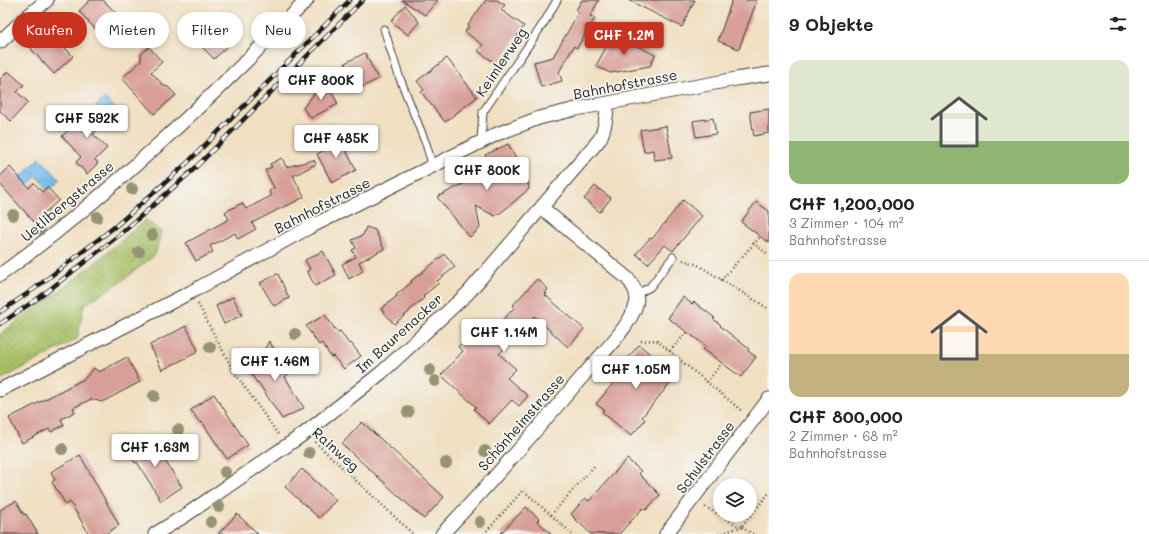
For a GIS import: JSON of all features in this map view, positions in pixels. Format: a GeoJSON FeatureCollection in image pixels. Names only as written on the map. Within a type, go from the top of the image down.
{"type":"FeatureCollection","features":[{"type":"Feature","properties":{"kind":"street"},"geometry":{"type":"LineString","coordinates":[[0,42],[47,0]]}},
{"type":"Feature","properties":{"kind":"street","name":"Uetlibergstrasse"},"geometry":{"type":"LineString","coordinates":[[0,275],[40,245],[155,148],[231,77],[307,0]]}},
{"type":"Feature","properties":{"kind":"street","name":"Bahnhofstrasse"},"geometry":{"type":"LineString","coordinates":[[0,390],[191,292],[308,228],[481,142],[539,118],[769,74]]}},
{"type":"Feature","properties":{"kind":"street","name":"Im Baurenacker"},"geometry":{"type":"LineString","coordinates":[[155,534],[186,515],[305,433],[381,373],[468,293],[600,139],[604,130],[607,104]]}},
{"type":"Feature","properties":{"kind":"street"},"geometry":{"type":"LineString","coordinates":[[542,208],[627,278],[633,284],[637,294]]}},
{"type":"Feature","properties":{"kind":"street","name":"Schönheimstrasse"},"geometry":{"type":"LineString","coordinates":[[442,534],[551,414],[622,330],[631,317],[636,304],[637,294]]}},
{"type":"Feature","properties":{"kind":"street","name":"Schulstrasse"},"geometry":{"type":"LineString","coordinates":[[666,534],[769,399]]}},
{"type":"Feature","properties":{"kind":"lane","name":"Keimlerweg"},"geometry":{"type":"LineString","coordinates":[[481,142],[483,112],[545,21],[557,0]]}},
{"type":"Feature","properties":{"kind":"lane"},"geometry":{"type":"LineString","coordinates":[[384,29],[399,76],[426,144],[433,167]]}},
{"type":"Feature","properties":{"kind":"lane"},"geometry":{"type":"LineString","coordinates":[[637,294],[650,287],[673,257]]}},
{"type":"Feature","properties":{"kind":"path"},"geometry":{"type":"LineString","coordinates":[[721,280],[760,236]]}},
{"type":"Feature","properties":{"kind":"path"},"geometry":{"type":"LineString","coordinates":[[754,243],[769,255]]}},
{"type":"Feature","properties":{"kind":"path"},"geometry":{"type":"LineString","coordinates":[[673,257],[698,265],[769,309]]}},
{"type":"Feature","properties":{"kind":"path"},"geometry":{"type":"LineString","coordinates":[[191,292],[234,372],[278,435]]}},
{"type":"Feature","properties":{"kind":"path"},"geometry":{"type":"LineString","coordinates":[[670,351],[687,332]]}},
{"type":"Feature","properties":{"kind":"path"},"geometry":{"type":"LineString","coordinates":[[641,341],[656,340],[754,420]]}},
{"type":"Feature","properties":{"kind":"path"},"geometry":{"type":"LineString","coordinates":[[707,382],[722,363]]}},
{"type":"Feature","properties":{"kind":"path","name":"Rainweg"},"geometry":{"type":"LineString","coordinates":[[305,433],[413,534]]}},
{"type":"Feature","properties":{"kind":"path"},"geometry":{"type":"LineString","coordinates":[[551,515],[596,464]]}},
{"type":"Feature","properties":{"kind":"path"},"geometry":{"type":"LineString","coordinates":[[484,534],[523,490],[572,534]]}},
{"type":"Feature","properties":{"kind":"path"},"geometry":{"type":"LineString","coordinates":[[718,534],[741,527],[769,493]]}},
{"type":"Feature","properties":{"kind":"path"},"geometry":{"type":"LineString","coordinates":[[692,500],[753,534]]}},
{"type":"Feature","properties":{"kind":"green space"},"geometry":{"type":"Polygon","coordinates":[[[146,220],[161,232],[155,255],[123,280],[84,305],[77,339],[0,380],[0,334],[79,276],[146,220]]]}},
{"type":"Feature","properties":{"kind":"water"},"geometry":{"type":"Polygon","coordinates":[[[105,98],[118,112],[108,120],[96,106],[105,98]]]}},
{"type":"Feature","properties":{"kind":"water"},"geometry":{"type":"Polygon","coordinates":[[[40,158],[60,180],[49,190],[37,176],[26,186],[19,178],[40,158]]]}},
{"type":"Feature","properties":{"kind":"building"},"geometry":{"type":"Polygon","coordinates":[[[90,0],[103,0],[115,12],[95,12],[95,29],[87,20],[87,12],[79,11],[90,0]]]}},
{"type":"Feature","properties":{"kind":"building"},"geometry":{"type":"Polygon","coordinates":[[[402,0],[438,0],[425,15],[402,0]]]}},
{"type":"Feature","properties":{"kind":"building"},"geometry":{"type":"Polygon","coordinates":[[[486,0],[497,0],[505,5],[501,10],[524,26],[498,65],[478,51],[483,45],[465,32],[469,26],[468,25],[486,0]]]}},
{"type":"Feature","properties":{"kind":"building"},"geometry":{"type":"Polygon","coordinates":[[[582,0],[599,0],[590,16],[595,18],[577,48],[574,46],[559,72],[562,81],[541,87],[534,62],[553,57],[579,12],[576,10],[582,0]]]}},
{"type":"Feature","properties":{"kind":"building"},"geometry":{"type":"Polygon","coordinates":[[[628,0],[695,0],[682,27],[628,0]]]}},
{"type":"Feature","properties":{"kind":"building"},"geometry":{"type":"Polygon","coordinates":[[[732,0],[757,0],[739,49],[718,41],[732,0]]]}},
{"type":"Feature","properties":{"kind":"building"},"geometry":{"type":"Polygon","coordinates":[[[405,5],[419,22],[408,35],[391,21],[405,5]]]}},
{"type":"Feature","properties":{"kind":"building"},"geometry":{"type":"Polygon","coordinates":[[[613,34],[655,55],[650,66],[610,73],[596,66],[613,34]]]}},
{"type":"Feature","properties":{"kind":"building"},"geometry":{"type":"Polygon","coordinates":[[[65,48],[73,56],[54,74],[31,49],[65,48]]]}},
{"type":"Feature","properties":{"kind":"building"},"geometry":{"type":"Polygon","coordinates":[[[150,48],[162,62],[151,72],[164,86],[168,87],[176,95],[154,114],[122,78],[141,61],[141,54],[150,48]]]}},
{"type":"Feature","properties":{"kind":"building"},"geometry":{"type":"Polygon","coordinates":[[[203,48],[225,48],[214,59],[203,48]]]}},
{"type":"Feature","properties":{"kind":"building"},"geometry":{"type":"Polygon","coordinates":[[[365,53],[378,79],[358,89],[345,63],[365,53]]]}},
{"type":"Feature","properties":{"kind":"building"},"geometry":{"type":"Polygon","coordinates":[[[447,58],[477,97],[445,122],[421,92],[424,90],[417,81],[447,58]]]}},
{"type":"Feature","properties":{"kind":"building"},"geometry":{"type":"Polygon","coordinates":[[[8,71],[24,85],[17,92],[28,102],[11,121],[0,111],[0,79],[8,71]]]}},
{"type":"Feature","properties":{"kind":"building"},"geometry":{"type":"Polygon","coordinates":[[[325,80],[338,104],[311,118],[303,108],[325,80]]]}},
{"type":"Feature","properties":{"kind":"building"},"geometry":{"type":"Polygon","coordinates":[[[96,106],[108,120],[93,134],[107,148],[95,160],[98,163],[87,174],[76,162],[81,157],[62,136],[96,106]]]}},
{"type":"Feature","properties":{"kind":"building"},"geometry":{"type":"Polygon","coordinates":[[[769,109],[769,133],[754,136],[750,112],[769,109]]]}},
{"type":"Feature","properties":{"kind":"building"},"geometry":{"type":"Polygon","coordinates":[[[713,118],[716,134],[696,137],[693,121],[713,118]]]}},
{"type":"Feature","properties":{"kind":"building"},"geometry":{"type":"Polygon","coordinates":[[[666,126],[672,158],[654,160],[653,150],[644,152],[640,130],[666,126]]]}},
{"type":"Feature","properties":{"kind":"building"},"geometry":{"type":"Polygon","coordinates":[[[338,135],[356,170],[332,183],[317,154],[325,150],[321,143],[338,135]]]}},
{"type":"Feature","properties":{"kind":"building"},"geometry":{"type":"Polygon","coordinates":[[[508,144],[516,158],[518,168],[526,171],[529,189],[495,216],[476,206],[480,228],[470,237],[437,197],[492,169],[485,155],[508,144]]]}},
{"type":"Feature","properties":{"kind":"building"},"geometry":{"type":"Polygon","coordinates":[[[282,158],[286,167],[314,160],[316,164],[293,176],[304,197],[252,223],[256,229],[238,239],[235,233],[210,246],[213,252],[196,261],[186,243],[229,219],[225,212],[242,203],[246,209],[271,196],[269,191],[274,188],[265,170],[272,167],[270,164],[282,158]]]}},
{"type":"Feature","properties":{"kind":"building"},"geometry":{"type":"Polygon","coordinates":[[[10,167],[29,188],[34,183],[42,192],[47,187],[59,200],[34,222],[0,184],[0,176],[10,167]]]}},
{"type":"Feature","properties":{"kind":"building"},"geometry":{"type":"Polygon","coordinates":[[[595,186],[611,198],[600,212],[584,199],[595,186]]]}},
{"type":"Feature","properties":{"kind":"building"},"geometry":{"type":"Polygon","coordinates":[[[683,200],[702,216],[673,251],[665,245],[648,264],[636,254],[650,238],[652,239],[683,200]]]}},
{"type":"Feature","properties":{"kind":"building"},"geometry":{"type":"Polygon","coordinates":[[[756,202],[769,211],[769,243],[741,222],[756,202]]]}},
{"type":"Feature","properties":{"kind":"building"},"geometry":{"type":"Polygon","coordinates":[[[366,227],[375,230],[384,249],[359,262],[363,271],[349,279],[342,264],[356,257],[352,250],[356,248],[352,240],[363,235],[366,227]]]}},
{"type":"Feature","properties":{"kind":"building"},"geometry":{"type":"Polygon","coordinates":[[[323,251],[336,275],[315,286],[307,271],[310,269],[305,260],[323,251]]]}},
{"type":"Feature","properties":{"kind":"building"},"geometry":{"type":"Polygon","coordinates":[[[445,254],[455,267],[437,281],[439,283],[423,296],[424,298],[394,324],[381,309],[412,282],[411,281],[445,254]]]}},
{"type":"Feature","properties":{"kind":"building"},"geometry":{"type":"Polygon","coordinates":[[[277,274],[289,298],[274,306],[260,283],[277,274]]]}},
{"type":"Feature","properties":{"kind":"building"},"geometry":{"type":"Polygon","coordinates":[[[537,279],[548,289],[545,293],[547,294],[545,295],[584,329],[568,347],[534,316],[499,354],[516,369],[507,378],[528,396],[519,406],[512,400],[489,424],[474,409],[476,407],[441,375],[463,351],[458,347],[474,330],[479,335],[488,324],[494,329],[515,307],[513,305],[537,279]]]}},
{"type":"Feature","properties":{"kind":"building"},"geometry":{"type":"Polygon","coordinates":[[[233,297],[242,315],[224,324],[216,306],[233,297]]]}},
{"type":"Feature","properties":{"kind":"building"},"geometry":{"type":"Polygon","coordinates":[[[683,297],[692,304],[694,302],[715,318],[713,319],[721,325],[720,326],[749,349],[748,351],[756,357],[741,377],[703,349],[706,346],[668,318],[683,297]]]}},
{"type":"Feature","properties":{"kind":"building"},"geometry":{"type":"Polygon","coordinates":[[[325,315],[337,332],[340,331],[349,344],[351,343],[361,356],[344,369],[333,356],[331,357],[322,343],[319,345],[306,326],[325,315]]]}},
{"type":"Feature","properties":{"kind":"building"},"geometry":{"type":"Polygon","coordinates":[[[186,326],[198,350],[195,352],[196,353],[162,370],[150,345],[186,326]]]}},
{"type":"Feature","properties":{"kind":"building"},"geometry":{"type":"Polygon","coordinates":[[[269,341],[289,373],[285,377],[304,408],[282,419],[246,365],[261,356],[269,341]]]}},
{"type":"Feature","properties":{"kind":"building"},"geometry":{"type":"Polygon","coordinates":[[[639,345],[662,363],[665,361],[678,371],[674,376],[675,377],[642,417],[645,420],[631,436],[602,412],[604,410],[596,404],[629,364],[625,361],[639,345]]]}},
{"type":"Feature","properties":{"kind":"building"},"geometry":{"type":"Polygon","coordinates":[[[127,357],[140,382],[102,402],[91,399],[73,408],[75,412],[61,419],[64,425],[51,432],[49,429],[22,443],[9,418],[84,379],[94,368],[99,372],[127,357]]]}},
{"type":"Feature","properties":{"kind":"building"},"geometry":{"type":"Polygon","coordinates":[[[214,394],[248,445],[227,459],[202,422],[200,423],[191,410],[214,394]]]}},
{"type":"Feature","properties":{"kind":"building"},"geometry":{"type":"Polygon","coordinates":[[[362,422],[444,497],[424,519],[342,444],[362,422]]]}},
{"type":"Feature","properties":{"kind":"building"},"geometry":{"type":"Polygon","coordinates":[[[149,436],[182,487],[161,501],[137,462],[135,463],[127,450],[149,436]]]}},
{"type":"Feature","properties":{"kind":"building"},"geometry":{"type":"Polygon","coordinates":[[[80,455],[119,525],[106,534],[89,534],[70,502],[66,505],[52,482],[55,480],[51,472],[80,455]]]}},
{"type":"Feature","properties":{"kind":"building"},"geometry":{"type":"Polygon","coordinates":[[[627,459],[641,471],[639,474],[660,495],[646,510],[643,508],[619,534],[591,534],[571,514],[585,498],[589,501],[627,459]]]}},
{"type":"Feature","properties":{"kind":"building"},"geometry":{"type":"Polygon","coordinates":[[[302,469],[336,500],[319,518],[285,487],[302,469]]]}},
{"type":"Feature","properties":{"kind":"building"},"geometry":{"type":"Polygon","coordinates":[[[16,501],[38,534],[0,534],[0,510],[16,501]]]}},
{"type":"Feature","properties":{"kind":"building"},"geometry":{"type":"Polygon","coordinates":[[[526,507],[539,519],[537,521],[551,534],[500,534],[526,507]]]}},
{"type":"Feature","properties":{"kind":"building"},"geometry":{"type":"Polygon","coordinates":[[[237,514],[258,534],[218,534],[237,514]]]}},
{"type":"Feature","properties":{"kind":"railway"},"geometry":{"type":"LineString","coordinates":[[0,312],[34,289],[117,225],[186,164],[350,0]]}},
{"type":"Feature","properties":{"kind":"railway"},"geometry":{"type":"LineString","coordinates":[[0,324],[40,297],[123,232],[193,170],[363,0]]}}]}
